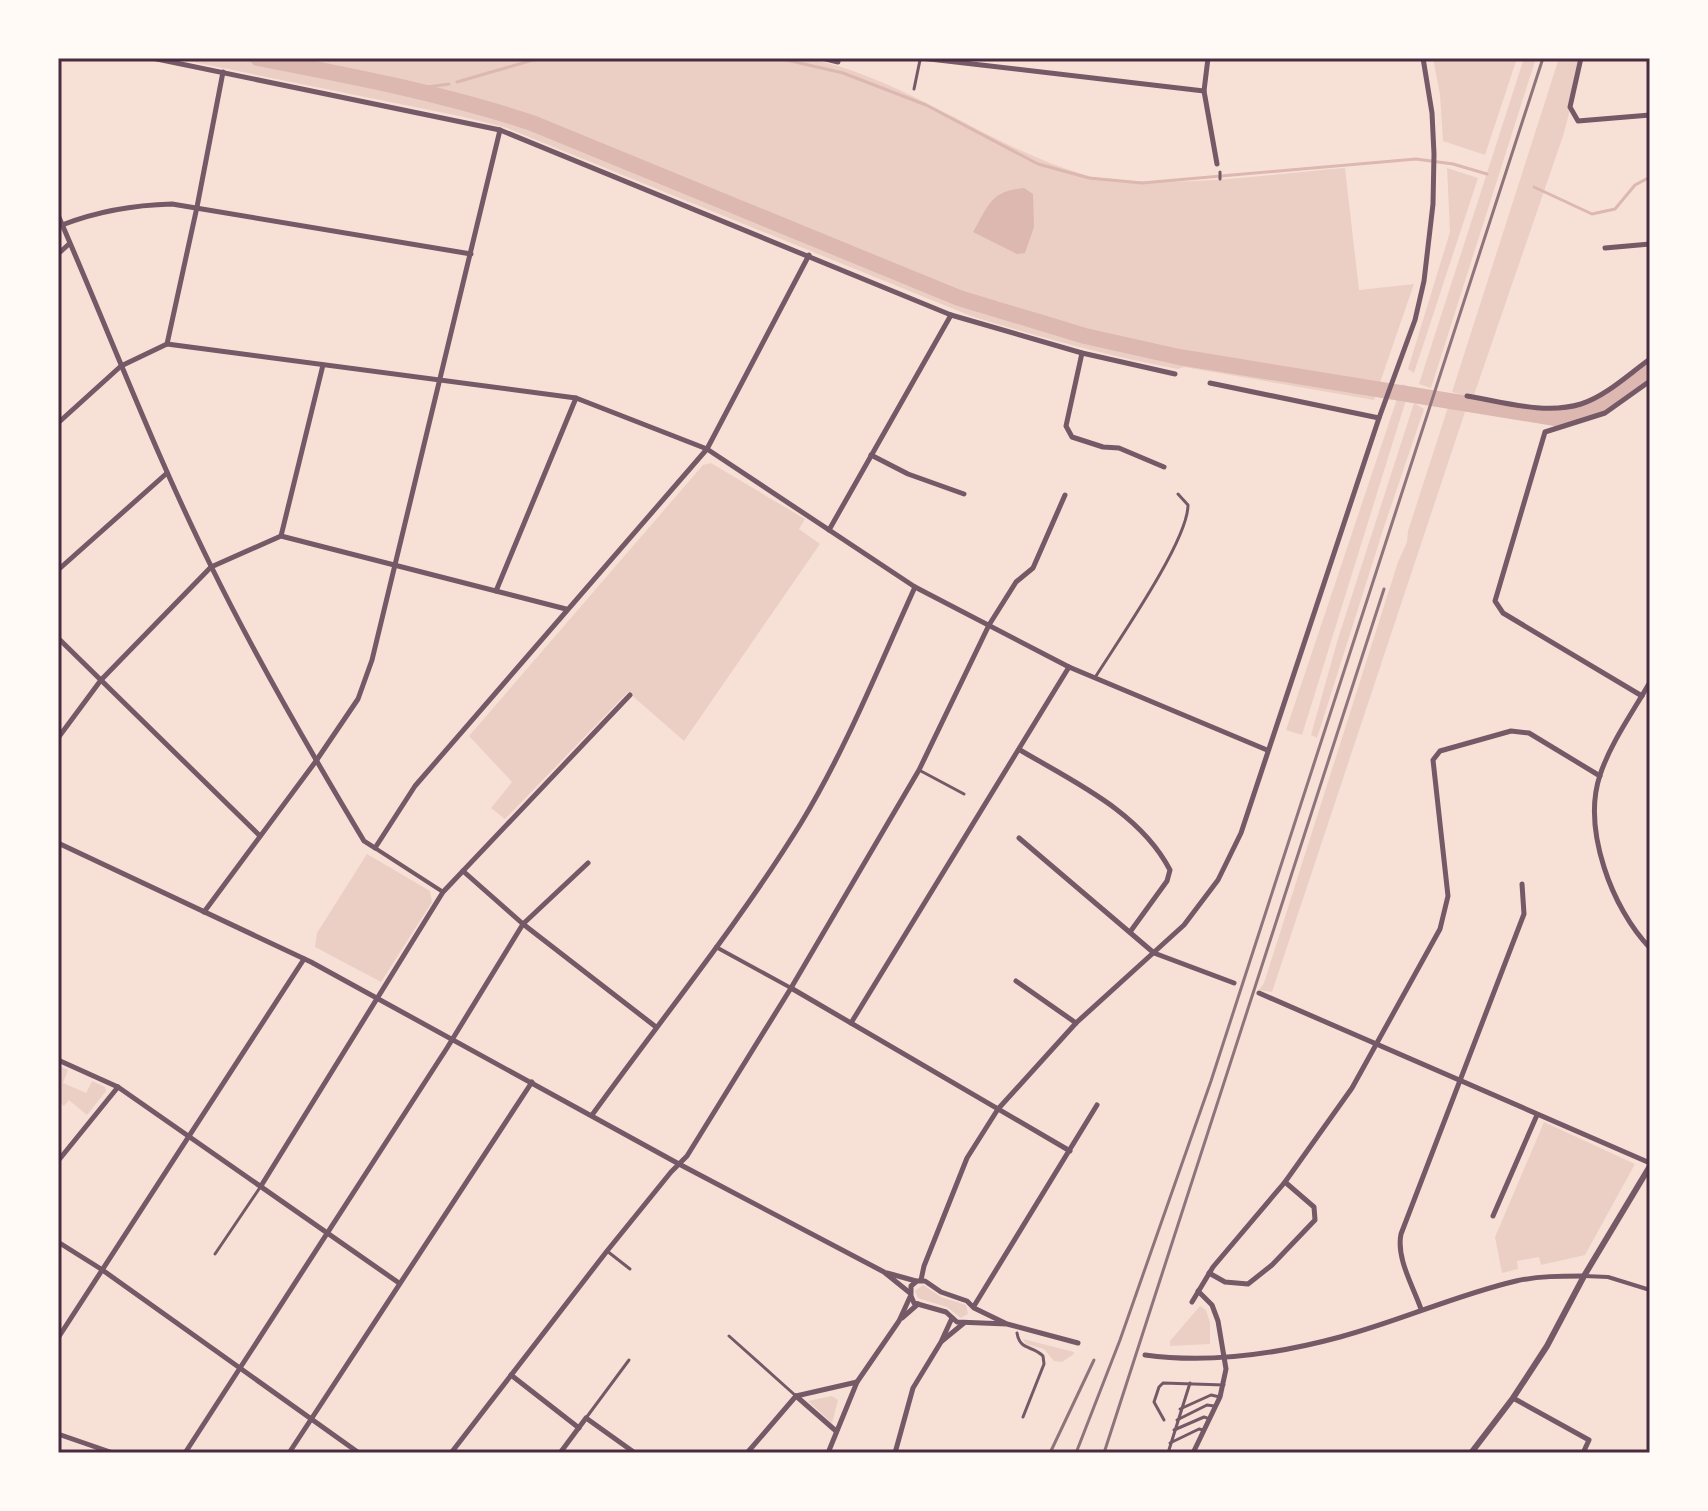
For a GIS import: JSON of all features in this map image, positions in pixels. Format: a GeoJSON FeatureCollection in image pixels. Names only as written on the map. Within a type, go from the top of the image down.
{"type":"FeatureCollection","features":[{"type":"Feature","properties":{"kind":"street"},"geometry":{"type":"LineString","coordinates":[[152,58],[500,130],[951,315],[1082,353],[1175,374]]}},
{"type":"Feature","properties":{"kind":"street"},"geometry":{"type":"LineString","coordinates":[[822,58],[838,62]]}},
{"type":"Feature","properties":{"kind":"street"},"geometry":{"type":"LineString","coordinates":[[1208,58],[1204,91],[1217,164]]}},
{"type":"Feature","properties":{"kind":"street"},"geometry":{"type":"LineString","coordinates":[[828,1453],[857,1382],[899,1321],[911,1286],[919,1281],[967,1158],[998,1109],[1076,1023],[1184,925],[1218,880],[1241,833],[1384,403],[1415,320],[1430,241],[1434,165],[1432,113],[1423,58]]}},
{"type":"Feature","properties":{"kind":"street"},"geometry":{"type":"LineString","coordinates":[[1581,58],[1570,107],[1578,121],[1650,115]]}},
{"type":"Feature","properties":{"kind":"street"},"geometry":{"type":"LineString","coordinates":[[921,59],[1204,91]]}},
{"type":"Feature","properties":{"kind":"street"},"geometry":{"type":"LineString","coordinates":[[167,344],[223,72]]}},
{"type":"Feature","properties":{"kind":"street"},"geometry":{"type":"LineString","coordinates":[[204,912],[358,699],[372,660],[500,130]]}},
{"type":"Feature","properties":{"kind":"street"},"geometry":{"type":"LineString","coordinates":[[62,225],[86,216],[140,205],[172,204],[471,254]]}},
{"type":"Feature","properties":{"kind":"street"},"geometry":{"type":"LineString","coordinates":[[58,215],[167,473],[211,567],[316,761],[364,841],[443,892]]}},
{"type":"Feature","properties":{"kind":"street"},"geometry":{"type":"LineString","coordinates":[[58,254],[69,244]]}},
{"type":"Feature","properties":{"kind":"street"},"geometry":{"type":"LineString","coordinates":[[1605,248],[1650,244]]}},
{"type":"Feature","properties":{"kind":"street"},"geometry":{"type":"LineString","coordinates":[[375,848],[415,786],[707,449],[809,255]]}},
{"type":"Feature","properties":{"kind":"street"},"geometry":{"type":"LineString","coordinates":[[829,530],[951,315]]}},
{"type":"Feature","properties":{"kind":"street"},"geometry":{"type":"LineString","coordinates":[[58,423],[121,366],[167,344],[576,398],[707,449],[915,587],[1069,667],[1267,750]]}},
{"type":"Feature","properties":{"kind":"street"},"geometry":{"type":"LineString","coordinates":[[1082,353],[1066,426],[1072,437],[1103,447],[1119,448],[1164,467]]}},
{"type":"Feature","properties":{"kind":"street"},"geometry":{"type":"LineString","coordinates":[[1467,396],[1542,408],[1573,406],[1601,394],[1650,359]]}},
{"type":"Feature","properties":{"kind":"street"},"geometry":{"type":"LineString","coordinates":[[281,536],[323,365]]}},
{"type":"Feature","properties":{"kind":"street"},"geometry":{"type":"LineString","coordinates":[[1642,696],[1503,613],[1495,601],[1545,432],[1605,413],[1650,381]]}},
{"type":"Feature","properties":{"kind":"street"},"geometry":{"type":"LineString","coordinates":[[1210,383],[1379,418]]}},
{"type":"Feature","properties":{"kind":"street"},"geometry":{"type":"LineString","coordinates":[[496,591],[576,398]]}},
{"type":"Feature","properties":{"kind":"street"},"geometry":{"type":"LineString","coordinates":[[871,455],[908,474],[964,494]]}},
{"type":"Feature","properties":{"kind":"street"},"geometry":{"type":"LineString","coordinates":[[58,570],[167,473]]}},
{"type":"Feature","properties":{"kind":"street"},"geometry":{"type":"LineString","coordinates":[[451,1453],[607,1251],[687,1156],[791,988],[919,770],[989,625],[1016,582],[1033,568],[1065,495]]}},
{"type":"Feature","properties":{"kind":"street"},"geometry":{"type":"LineString","coordinates":[[58,738],[101,680],[211,567],[281,536],[566,609]]}},
{"type":"Feature","properties":{"kind":"street"},"geometry":{"type":"LineString","coordinates":[[592,1115],[716,947],[802,822],[849,732],[915,587]]}},
{"type":"Feature","properties":{"kind":"street"},"geometry":{"type":"LineString","coordinates":[[58,638],[260,836]]}},
{"type":"Feature","properties":{"kind":"street"},"geometry":{"type":"LineString","coordinates":[[851,1023],[1069,667]]}},
{"type":"Feature","properties":{"kind":"street"},"geometry":{"type":"LineString","coordinates":[[1650,682],[1600,776],[1594,809],[1596,833],[1605,867],[1625,915],[1650,948]]}},
{"type":"Feature","properties":{"kind":"street"},"geometry":{"type":"LineString","coordinates":[[261,1186],[443,892],[630,695]]}},
{"type":"Feature","properties":{"kind":"street"},"geometry":{"type":"LineString","coordinates":[[1192,1302],[1209,1273],[1285,1182],[1352,1088],[1440,929],[1448,896],[1433,760],[1440,751],[1511,731],[1529,733],[1600,776]]}},
{"type":"Feature","properties":{"kind":"street"},"geometry":{"type":"LineString","coordinates":[[1020,750],[1110,803],[1161,852],[1170,870],[1167,881],[1130,932]]}},
{"type":"Feature","properties":{"kind":"street"},"geometry":{"type":"LineString","coordinates":[[1019,838],[1154,953],[1234,983]]}},
{"type":"Feature","properties":{"kind":"street"},"geometry":{"type":"LineString","coordinates":[[58,843],[304,959],[884,1272],[919,1281],[1007,1324]]}},
{"type":"Feature","properties":{"kind":"street"},"geometry":{"type":"LineString","coordinates":[[185,1453],[523,924],[588,863]]}},
{"type":"Feature","properties":{"kind":"street"},"geometry":{"type":"LineString","coordinates":[[463,871],[523,924],[656,1027]]}},
{"type":"Feature","properties":{"kind":"street"},"geometry":{"type":"LineString","coordinates":[[1421,1309],[1399,1244],[1524,914],[1522,884]]}},
{"type":"Feature","properties":{"kind":"street"},"geometry":{"type":"LineString","coordinates":[[716,947],[1070,1151]]}},
{"type":"Feature","properties":{"kind":"street"},"geometry":{"type":"LineString","coordinates":[[58,1338],[304,959]]}},
{"type":"Feature","properties":{"kind":"street"},"geometry":{"type":"LineString","coordinates":[[1016,981],[1076,1023]]}},
{"type":"Feature","properties":{"kind":"street"},"geometry":{"type":"LineString","coordinates":[[1259,993],[1650,1165],[1584,1276],[1561,1323],[1513,1398],[1471,1453]]}},
{"type":"Feature","properties":{"kind":"street"},"geometry":{"type":"LineString","coordinates":[[58,1060],[118,1087],[399,1283]]}},
{"type":"Feature","properties":{"kind":"street"},"geometry":{"type":"LineString","coordinates":[[289,1453],[532,1082]]}},
{"type":"Feature","properties":{"kind":"street"},"geometry":{"type":"LineString","coordinates":[[58,1161],[118,1087]]}},
{"type":"Feature","properties":{"kind":"street"},"geometry":{"type":"LineString","coordinates":[[941,1342],[966,1322],[1097,1105]]}},
{"type":"Feature","properties":{"kind":"street"},"geometry":{"type":"LineString","coordinates":[[1493,1216],[1537,1115]]}},
{"type":"Feature","properties":{"kind":"street"},"geometry":{"type":"LineString","coordinates":[[1209,1273],[1225,1282],[1248,1284],[1272,1265],[1315,1220],[1314,1207],[1285,1182]]}},
{"type":"Feature","properties":{"kind":"street"},"geometry":{"type":"LineString","coordinates":[[58,1242],[101,1269],[359,1453]]}},
{"type":"Feature","properties":{"kind":"street"},"geometry":{"type":"LineString","coordinates":[[884,1272],[918,1304],[935,1307],[952,1318],[966,1322],[1007,1324],[1078,1343]]}},
{"type":"Feature","properties":{"kind":"street"},"geometry":{"type":"LineString","coordinates":[[1145,1355],[1224,1357],[1289,1349],[1329,1340],[1518,1280],[1608,1277],[1650,1290]]}},
{"type":"Feature","properties":{"kind":"street"},"geometry":{"type":"LineString","coordinates":[[1193,1453],[1220,1397],[1226,1369],[1215,1313],[1212,1305],[1198,1291]]}},
{"type":"Feature","properties":{"kind":"street"},"geometry":{"type":"LineString","coordinates":[[899,1321],[918,1304]]}},
{"type":"Feature","properties":{"kind":"street"},"geometry":{"type":"LineString","coordinates":[[895,1453],[913,1388],[952,1318]]}},
{"type":"Feature","properties":{"kind":"street"},"geometry":{"type":"LineString","coordinates":[[511,1375],[579,1428]]}},
{"type":"Feature","properties":{"kind":"street"},"geometry":{"type":"LineString","coordinates":[[747,1453],[796,1396],[857,1382]]}},
{"type":"Feature","properties":{"kind":"street"},"geometry":{"type":"LineString","coordinates":[[796,1396],[836,1431]]}},
{"type":"Feature","properties":{"kind":"street"},"geometry":{"type":"LineString","coordinates":[[1513,1398],[1589,1440],[1583,1453]]}},
{"type":"Feature","properties":{"kind":"street"},"geometry":{"type":"LineString","coordinates":[[560,1453],[586,1418],[635,1453]]}},
{"type":"Feature","properties":{"kind":"street"},"geometry":{"type":"LineString","coordinates":[[58,1434],[113,1453]]}},
{"type":"Feature","properties":{"kind":"street"},"geometry":{"type":"LineString","coordinates":[[86,1453],[89,1444]]}},
{"type":"Feature","properties":{"kind":"lane"},"geometry":{"type":"LineString","coordinates":[[914,89],[921,59]]}},
{"type":"Feature","properties":{"kind":"lane"},"geometry":{"type":"LineString","coordinates":[[1220,172],[1220,179]]}},
{"type":"Feature","properties":{"kind":"lane"},"geometry":{"type":"LineString","coordinates":[[1094,679],[1168,559],[1188,518],[1188,505],[1178,494]]}},
{"type":"Feature","properties":{"kind":"lane"},"geometry":{"type":"LineString","coordinates":[[919,770],[964,794]]}},
{"type":"Feature","properties":{"kind":"lane"},"geometry":{"type":"LineString","coordinates":[[215,1254],[261,1186]]}},
{"type":"Feature","properties":{"kind":"lane"},"geometry":{"type":"LineString","coordinates":[[607,1251],[630,1269]]}},
{"type":"Feature","properties":{"kind":"lane"},"geometry":{"type":"LineString","coordinates":[[1017,1333],[1019,1343],[1038,1351],[1043,1356],[1044,1364],[1023,1417]]}},
{"type":"Feature","properties":{"kind":"lane"},"geometry":{"type":"LineString","coordinates":[[729,1336],[796,1396]]}},
{"type":"Feature","properties":{"kind":"lane"},"geometry":{"type":"LineString","coordinates":[[586,1418],[629,1360]]}},
{"type":"Feature","properties":{"kind":"lane"},"geometry":{"type":"LineString","coordinates":[[1164,1420],[1154,1402],[1163,1383],[1224,1385]]}},
{"type":"Feature","properties":{"kind":"lane"},"geometry":{"type":"LineString","coordinates":[[1168,1453],[1190,1383]]}},
{"type":"Feature","properties":{"kind":"lane"},"geometry":{"type":"LineString","coordinates":[[1180,1409],[1211,1395],[1220,1397]]}},
{"type":"Feature","properties":{"kind":"lane"},"geometry":{"type":"LineString","coordinates":[[1177,1420],[1207,1405],[1216,1406]]}},
{"type":"Feature","properties":{"kind":"lane"},"geometry":{"type":"LineString","coordinates":[[1173,1431],[1204,1417],[1210,1419]]}},
{"type":"Feature","properties":{"kind":"lane"},"geometry":{"type":"LineString","coordinates":[[1170,1443],[1199,1429],[1204,1430]]}},
{"type":"Feature","properties":{"kind":"shaded area"},"geometry":{"type":"Polygon","coordinates":[[[173,58],[806,58],[879,81],[1015,148],[1094,177],[1177,182],[1345,168],[1359,290],[1414,284],[1374,400],[1184,367],[1178,369],[1074,346],[971,316],[507,128],[173,58]]]}},
{"type":"Feature","properties":{"kind":"shaded area"},"geometry":{"type":"Polygon","coordinates":[[[1433,58],[1517,58],[1485,155],[1443,141],[1440,95],[1433,58]]]}},
{"type":"Feature","properties":{"kind":"shaded area"},"geometry":{"type":"Polygon","coordinates":[[[1524,58],[1536,58],[1431,388],[1419,384],[1524,58]]]}},
{"type":"Feature","properties":{"kind":"shaded area"},"geometry":{"type":"Polygon","coordinates":[[[1559,58],[1583,58],[1564,133],[1473,398],[1452,392],[1559,58]]]}},
{"type":"Feature","properties":{"kind":"shaded area"},"geometry":{"type":"Polygon","coordinates":[[[1447,168],[1478,178],[1414,373],[1408,369],[1450,232],[1447,168]]]}},
{"type":"Feature","properties":{"kind":"shaded area"},"geometry":{"type":"Polygon","coordinates":[[[1024,188],[1033,194],[1034,227],[1025,253],[1017,254],[973,232],[997,196],[1024,188]]]}},
{"type":"Feature","properties":{"kind":"shaded area"},"geometry":{"type":"Polygon","coordinates":[[[1402,384],[1410,387],[1302,735],[1286,730],[1402,384]]]}},
{"type":"Feature","properties":{"kind":"shaded area"},"geometry":{"type":"Polygon","coordinates":[[[1414,403],[1424,409],[1317,738],[1311,735],[1337,642],[1414,403]]]}},
{"type":"Feature","properties":{"kind":"shaded area"},"geometry":{"type":"Polygon","coordinates":[[[1449,404],[1465,412],[1272,992],[1259,990],[1264,983],[1407,542],[1449,404]]]}},
{"type":"Feature","properties":{"kind":"shaded area"},"geometry":{"type":"Polygon","coordinates":[[[711,463],[805,519],[799,529],[820,544],[684,741],[628,692],[505,819],[491,808],[512,782],[469,736],[703,465],[711,463]]]}},
{"type":"Feature","properties":{"kind":"shaded area"},"geometry":{"type":"Polygon","coordinates":[[[367,854],[430,891],[432,902],[381,982],[315,947],[317,933],[367,854]]]}},
{"type":"Feature","properties":{"kind":"shaded area"},"geometry":{"type":"Polygon","coordinates":[[[58,1065],[68,1070],[63,1083],[86,1093],[92,1081],[105,1087],[106,1091],[87,1115],[69,1100],[64,1106],[58,1101],[58,1065]]]}},
{"type":"Feature","properties":{"kind":"shaded area"},"geometry":{"type":"Polygon","coordinates":[[[1544,1122],[1635,1164],[1585,1255],[1541,1265],[1539,1257],[1517,1261],[1518,1269],[1502,1273],[1495,1237],[1544,1122]]]}},
{"type":"Feature","properties":{"kind":"shaded area"},"geometry":{"type":"Polygon","coordinates":[[[923,1285],[941,1297],[966,1305],[968,1314],[961,1318],[947,1307],[918,1298],[915,1291],[923,1285]]]}},
{"type":"Feature","properties":{"kind":"shaded area"},"geometry":{"type":"Polygon","coordinates":[[[1200,1306],[1206,1310],[1210,1323],[1210,1344],[1170,1346],[1170,1341],[1200,1306]]]}},
{"type":"Feature","properties":{"kind":"shaded area"},"geometry":{"type":"Polygon","coordinates":[[[1023,1339],[1074,1354],[1062,1362],[1054,1361],[1044,1349],[1026,1344],[1023,1339]]]}},
{"type":"Feature","properties":{"kind":"shaded area"},"geometry":{"type":"Polygon","coordinates":[[[832,1396],[838,1400],[832,1423],[808,1401],[832,1396]]]}},
{"type":"Feature","properties":{"kind":"waterway"},"geometry":{"type":"LineString","coordinates":[[258,58],[430,94],[532,123],[959,298],[1085,336],[1179,357],[1555,418],[1595,408],[1650,371]]}},
{"type":"Feature","properties":{"kind":"waterway"},"geometry":{"type":"LineString","coordinates":[[457,82],[540,58]]}},
{"type":"Feature","properties":{"kind":"waterway"},"geometry":{"type":"LineString","coordinates":[[778,58],[843,73],[926,105],[1038,164],[1089,178],[1142,183],[1416,159],[1453,164],[1487,174]]}},
{"type":"Feature","properties":{"kind":"waterway"},"geometry":{"type":"LineString","coordinates":[[414,89],[449,84]]}},
{"type":"Feature","properties":{"kind":"waterway"},"geometry":{"type":"LineString","coordinates":[[1534,187],[1592,214],[1615,209],[1635,185],[1650,177]]}},
{"type":"Feature","properties":{"kind":"railway"},"geometry":{"type":"LineString","coordinates":[[1076,1453],[1120,1340],[1211,1081],[1543,58]]}},
{"type":"Feature","properties":{"kind":"railway"},"geometry":{"type":"LineString","coordinates":[[1104,1453],[1384,589]]}},
{"type":"Feature","properties":{"kind":"railway"},"geometry":{"type":"LineString","coordinates":[[1050,1453],[1094,1360]]}}]}
